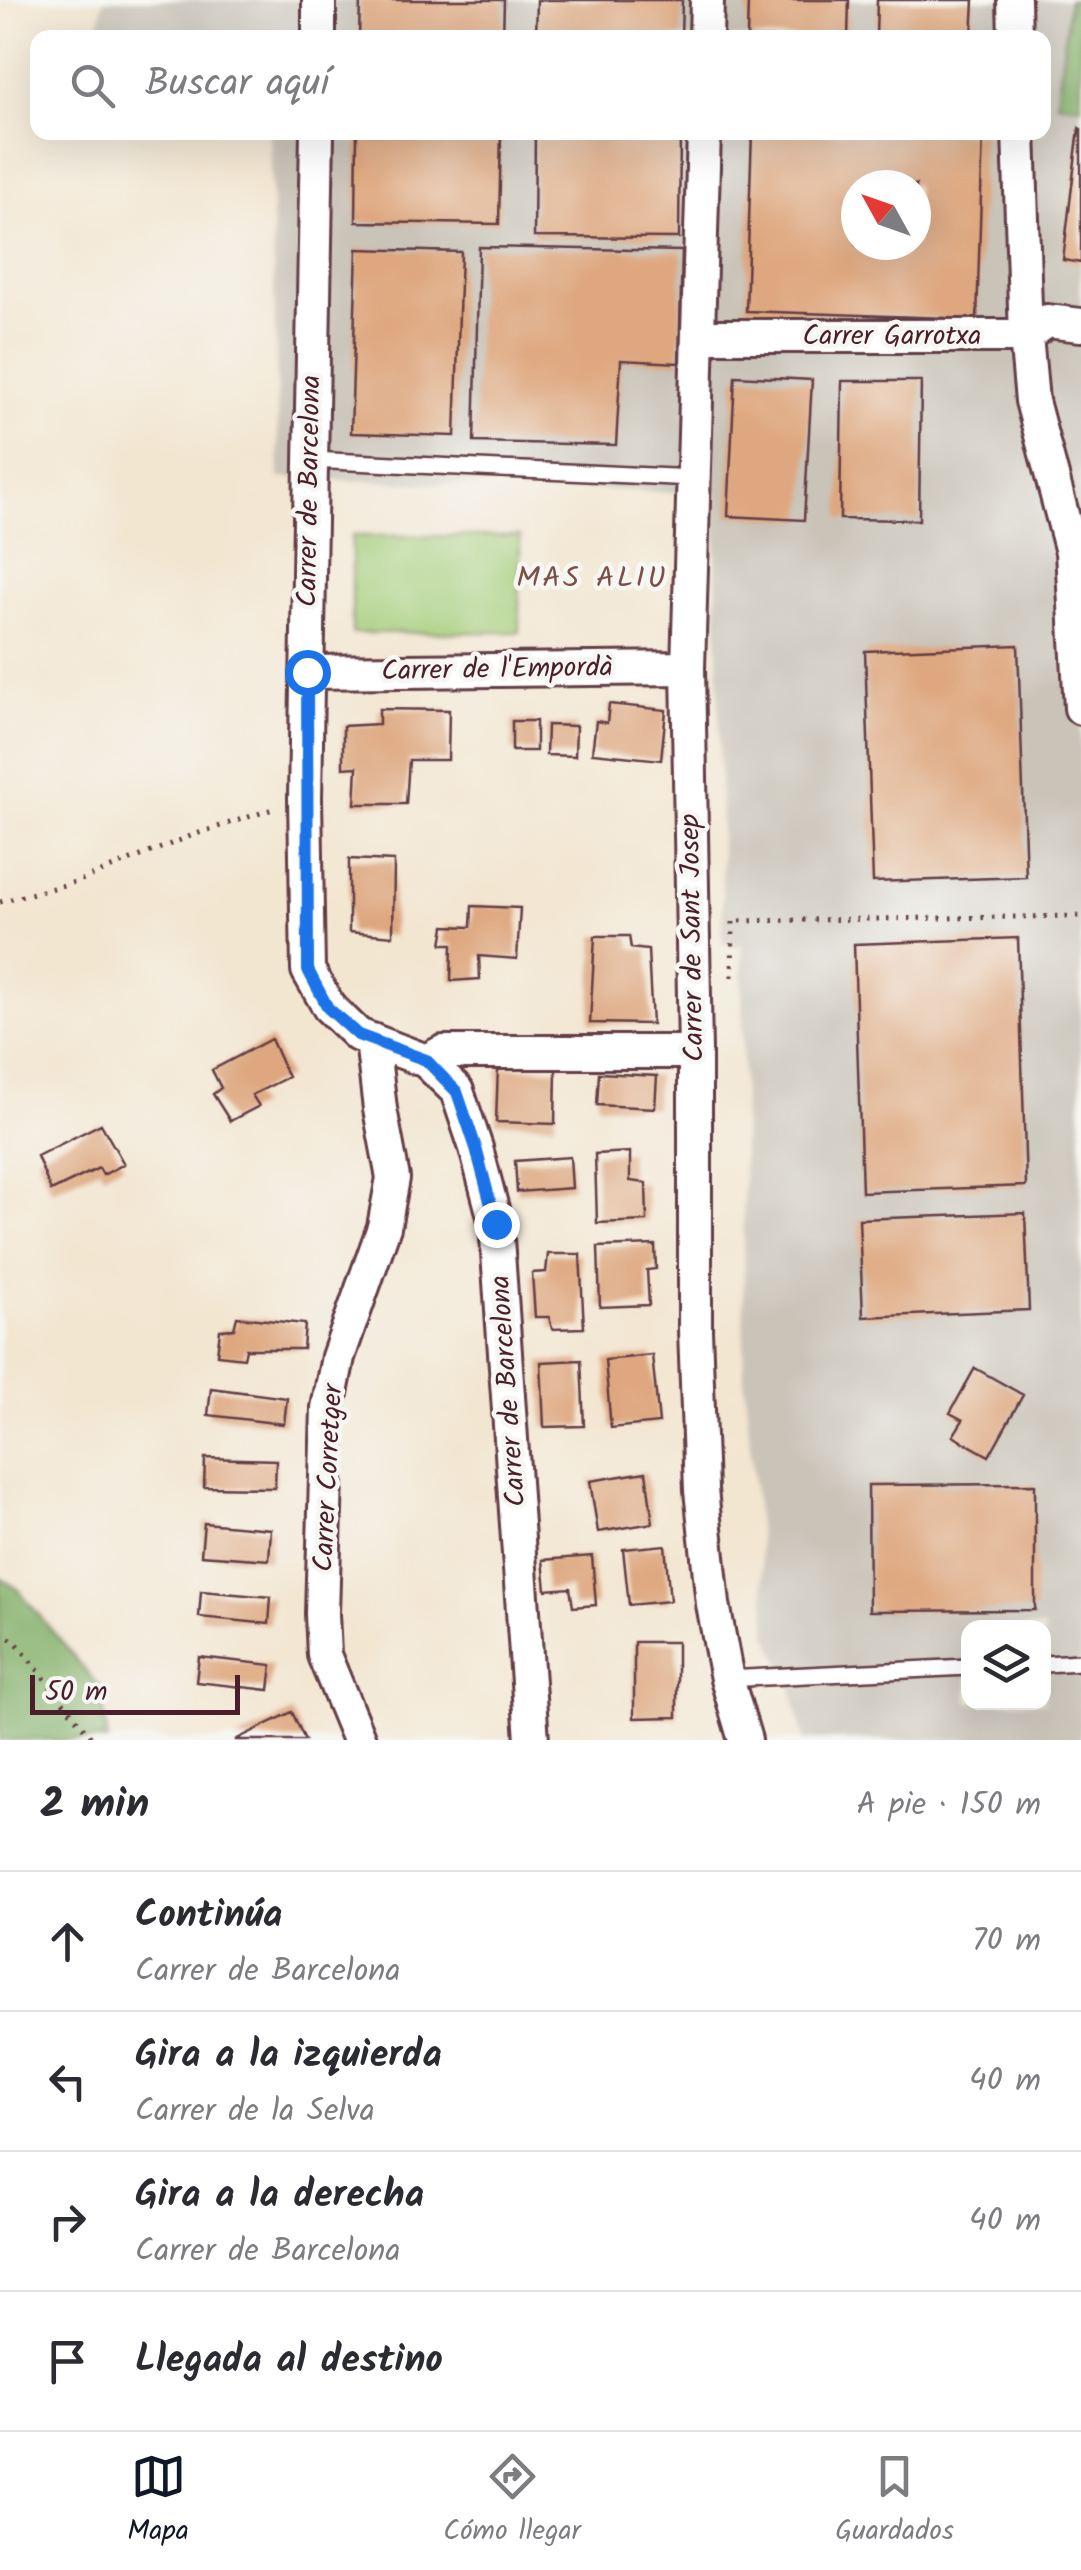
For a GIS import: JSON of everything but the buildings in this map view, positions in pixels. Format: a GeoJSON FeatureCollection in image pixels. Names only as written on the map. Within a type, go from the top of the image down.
{"type":"FeatureCollection","features":[{"type":"Feature","properties":{"kind":"street"},"geometry":{"type":"LineString","coordinates":[[319,30],[320,0]]}},
{"type":"Feature","properties":{"kind":"street"},"geometry":{"type":"LineString","coordinates":[[706,30],[707,0]]}},
{"type":"Feature","properties":{"kind":"street"},"geometry":{"type":"LineString","coordinates":[[1014,0],[1016,30]]}},
{"type":"Feature","properties":{"kind":"street","name":"Carrer de Barcelona"},"geometry":{"type":"LineString","coordinates":[[317,140],[305,798],[308,970],[328,1008],[358,1035],[372,1040]]}},
{"type":"Feature","properties":{"kind":"street","name":"Carrer de Sant Josep"},"geometry":{"type":"LineString","coordinates":[[704,140],[688,668],[696,1052],[696,1330],[701,1490],[713,1604],[727,1679],[744,1740]]}},
{"type":"Feature","properties":{"kind":"street"},"geometry":{"type":"LineString","coordinates":[[1019,140],[1032,400],[1072,552],[1081,708]]}},
{"type":"Feature","properties":{"kind":"street","name":"Carrer Garrotxa"},"geometry":{"type":"LineString","coordinates":[[699,336],[1026,336],[1046,322],[1081,325]]}},
{"type":"Feature","properties":{"kind":"street","name":"Carrer de l'Empordà"},"geometry":{"type":"LineString","coordinates":[[307,672],[688,668]]}},
{"type":"Feature","properties":{"kind":"street"},"geometry":{"type":"LineString","coordinates":[[372,1040],[426,1060],[444,1052],[696,1052]]}},
{"type":"Feature","properties":{"kind":"street","name":"Carrer Corretger"},"geometry":{"type":"LineString","coordinates":[[359,1740],[324,1656],[322,1614],[328,1408],[338,1356],[384,1227],[393,1178],[372,1040]]}},
{"type":"Feature","properties":{"kind":"street","name":"Carrer de Barcelona"},"geometry":{"type":"LineString","coordinates":[[426,1060],[457,1092],[496,1224],[532,1740]]}},
{"type":"Feature","properties":{"kind":"lane"},"geometry":{"type":"LineString","coordinates":[[310,460],[694,478]]}},
{"type":"Feature","properties":{"kind":"lane"},"geometry":{"type":"LineString","coordinates":[[1051,1664],[1081,1662]]}},
{"type":"Feature","properties":{"kind":"lane"},"geometry":{"type":"LineString","coordinates":[[727,1679],[961,1667]]}},
{"type":"Feature","properties":{"kind":"path"},"geometry":{"type":"LineString","coordinates":[[0,902],[78,881],[193,835],[305,798]]}},
{"type":"Feature","properties":{"kind":"path"},"geometry":{"type":"LineString","coordinates":[[732,977],[733,921],[1081,916]]}},
{"type":"Feature","properties":{"kind":"path"},"geometry":{"type":"LineString","coordinates":[[0,1633],[15,1642],[93,1740]]}},
{"type":"Feature","properties":{"kind":"shaded area"},"geometry":{"type":"Polygon","coordinates":[[[103,0],[1069,0],[1057,103],[1081,106],[1081,1740],[804,1740],[792,1690],[768,1634],[744,1380],[742,946],[723,944],[715,494],[279,478],[270,140],[1051,140],[1051,30],[98,30],[103,0]]]}},
{"type":"Feature","properties":{"kind":"green space"},"geometry":{"type":"Polygon","coordinates":[[[1069,0],[1081,0],[1081,106],[1057,103],[1069,0]]]}},
{"type":"Feature","properties":{"kind":"green space"},"geometry":{"type":"Polygon","coordinates":[[[352,536],[520,536],[519,632],[352,633],[352,536]]]}},
{"type":"Feature","properties":{"kind":"green space"},"geometry":{"type":"Polygon","coordinates":[[[0,1577],[17,1589],[101,1689],[108,1740],[0,1740],[0,1577]]]}},
{"type":"Feature","properties":{"kind":"district","name":"MAS ALIU"},"geometry":{"type":"Point","coordinates":[592,579]}},
{"type":"Feature","properties":{"kind":"route"},"geometry":{"type":"LineString","coordinates":[[307,672],[308,970],[328,1008],[358,1035],[426,1060],[457,1092],[496,1224]]}}]}
